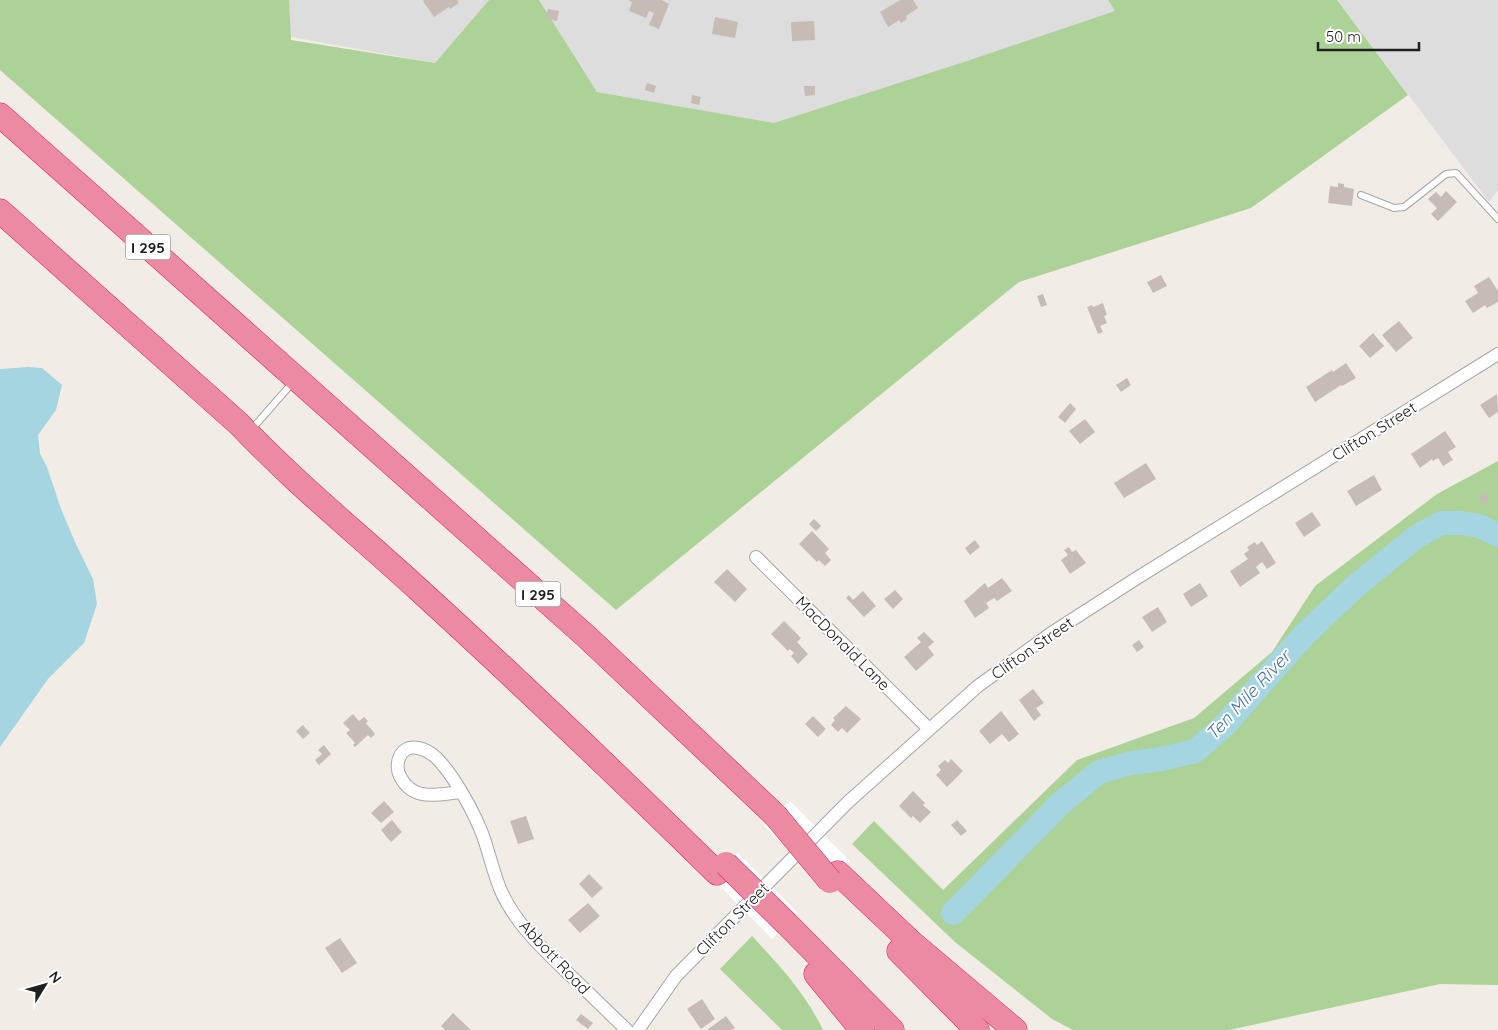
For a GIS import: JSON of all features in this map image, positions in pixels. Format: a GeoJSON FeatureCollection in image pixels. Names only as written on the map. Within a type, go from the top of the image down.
{"type":"FeatureCollection","features":[{"type":"Feature","properties":{"kind":"highway","name":"I 295"},"geometry":{"type":"LineString","coordinates":[[0,115],[610,658],[775,815],[834,877]]}},
{"type":"Feature","properties":{"kind":"highway"},"geometry":{"type":"LineString","coordinates":[[0,211],[245,430],[268,455],[418,589],[591,751],[722,869],[782,929],[892,1030]]}},
{"type":"Feature","properties":{"kind":"highway"},"geometry":{"type":"LineString","coordinates":[[834,877],[977,1030]]}},
{"type":"Feature","properties":{"kind":"highway"},"geometry":{"type":"LineString","coordinates":[[834,877],[1015,1030]]}},
{"type":"Feature","properties":{"kind":"highway"},"geometry":{"type":"LineString","coordinates":[[782,929],[862,1030]]}},
{"type":"Feature","properties":{"kind":"street","name":"Clifton Street"},"geometry":{"type":"LineString","coordinates":[[638,1030],[676,976],[848,802],[978,686],[1050,634],[1137,578],[1498,354]]}},
{"type":"Feature","properties":{"kind":"street","name":"MacDonald Lane"},"geometry":{"type":"LineString","coordinates":[[756,557],[930,729]]}},
{"type":"Feature","properties":{"kind":"street","name":"Abbott Road"},"geometry":{"type":"LineString","coordinates":[[462,792],[428,796],[418,795],[408,788],[401,779],[397,770],[397,761],[401,754],[408,749],[416,747],[429,751],[438,759],[462,792],[472,810],[506,902],[519,921],[545,951],[627,1030]]}},
{"type":"Feature","properties":{"kind":"lane"},"geometry":{"type":"LineString","coordinates":[[1361,195],[1394,208],[1404,207],[1446,174],[1456,173],[1498,219]]}},
{"type":"Feature","properties":{"kind":"lane"},"geometry":{"type":"LineString","coordinates":[[245,430],[297,378]]}},
{"type":"Feature","properties":{"kind":"shaded area"},"geometry":{"type":"Polygon","coordinates":[[[86,0],[489,0],[435,63],[86,0]]]}},
{"type":"Feature","properties":{"kind":"shaded area"},"geometry":{"type":"Polygon","coordinates":[[[539,0],[1108,0],[1133,37],[940,153],[597,92],[539,0]]]}},
{"type":"Feature","properties":{"kind":"shaded area"},"geometry":{"type":"Polygon","coordinates":[[[1337,0],[1498,0],[1498,190],[1489,202],[1337,0]]]}},
{"type":"Feature","properties":{"kind":"green space"},"geometry":{"type":"Polygon","coordinates":[[[0,0],[289,0],[291,40],[435,63],[489,0],[539,0],[597,92],[774,123],[1115,11],[1108,0],[1337,0],[1408,95],[1251,208],[1019,282],[616,610],[0,70],[0,0]]]}},
{"type":"Feature","properties":{"kind":"green space"},"geometry":{"type":"Polygon","coordinates":[[[1498,461],[1498,985],[1440,984],[1229,1030],[1073,1030],[1052,1019],[955,942],[852,844],[874,821],[943,890],[1077,760],[1194,718],[1272,652],[1315,586],[1437,494],[1498,461]]]}},
{"type":"Feature","properties":{"kind":"green space"},"geometry":{"type":"Polygon","coordinates":[[[752,936],[800,992],[823,1030],[782,1030],[720,969],[752,936]]]}},
{"type":"Feature","properties":{"kind":"water"},"geometry":{"type":"Polygon","coordinates":[[[42,368],[62,385],[56,410],[38,435],[40,454],[47,467],[61,509],[93,579],[97,604],[84,643],[48,679],[0,747],[0,369],[42,368]]]}},
{"type":"Feature","properties":{"kind":"pier"},"geometry":{"type":"Polygon","coordinates":[[[790,801],[850,861],[824,886],[764,826],[790,801]]]}},
{"type":"Feature","properties":{"kind":"pier"},"geometry":{"type":"Polygon","coordinates":[[[738,853],[798,913],[772,939],[712,878],[738,853]]]}},
{"type":"Feature","properties":{"kind":"building"},"geometry":{"type":"Polygon","coordinates":[[[424,0],[457,0],[459,3],[434,17],[424,0]]]}},
{"type":"Feature","properties":{"kind":"building"},"geometry":{"type":"Polygon","coordinates":[[[628,0],[662,0],[669,4],[659,29],[649,25],[654,13],[649,11],[646,18],[629,11],[632,2],[628,0]]]}},
{"type":"Feature","properties":{"kind":"building"},"geometry":{"type":"Polygon","coordinates":[[[900,0],[913,0],[918,8],[906,16],[907,19],[901,23],[899,20],[888,27],[880,12],[900,0]]]}},
{"type":"Feature","properties":{"kind":"building"},"geometry":{"type":"Polygon","coordinates":[[[548,9],[559,11],[557,21],[546,19],[548,9]]]}},
{"type":"Feature","properties":{"kind":"building"},"geometry":{"type":"Polygon","coordinates":[[[715,17],[738,22],[735,38],[712,34],[715,17]]]}},
{"type":"Feature","properties":{"kind":"building"},"geometry":{"type":"Polygon","coordinates":[[[814,21],[815,40],[792,41],[791,22],[814,21]]]}},
{"type":"Feature","properties":{"kind":"building"},"geometry":{"type":"Polygon","coordinates":[[[647,83],[656,86],[654,93],[645,90],[647,83]]]}},
{"type":"Feature","properties":{"kind":"building"},"geometry":{"type":"Polygon","coordinates":[[[804,86],[815,86],[815,95],[805,96],[804,86]]]}},
{"type":"Feature","properties":{"kind":"building"},"geometry":{"type":"Polygon","coordinates":[[[692,95],[701,97],[699,105],[691,103],[692,95]]]}},
{"type":"Feature","properties":{"kind":"building"},"geometry":{"type":"Polygon","coordinates":[[[1338,183],[1344,184],[1344,187],[1354,189],[1352,206],[1328,203],[1330,186],[1338,187],[1338,183]]]}},
{"type":"Feature","properties":{"kind":"building"},"geometry":{"type":"Polygon","coordinates":[[[1446,191],[1457,202],[1438,221],[1431,214],[1437,208],[1428,199],[1436,192],[1441,197],[1446,191]]]}},
{"type":"Feature","properties":{"kind":"building"},"geometry":{"type":"Polygon","coordinates":[[[1161,275],[1167,286],[1153,293],[1147,282],[1161,275]]]}},
{"type":"Feature","properties":{"kind":"building"},"geometry":{"type":"Polygon","coordinates":[[[1489,277],[1498,291],[1498,302],[1487,308],[1485,305],[1473,313],[1465,301],[1478,293],[1474,286],[1489,277]]]}},
{"type":"Feature","properties":{"kind":"building"},"geometry":{"type":"Polygon","coordinates":[[[1043,294],[1047,305],[1041,307],[1037,296],[1043,294]]]}},
{"type":"Feature","properties":{"kind":"building"},"geometry":{"type":"Polygon","coordinates":[[[1103,303],[1107,315],[1104,316],[1107,323],[1100,326],[1103,332],[1098,334],[1087,307],[1103,303]]]}},
{"type":"Feature","properties":{"kind":"building"},"geometry":{"type":"Polygon","coordinates":[[[1399,321],[1413,338],[1396,352],[1382,335],[1399,321]]]}},
{"type":"Feature","properties":{"kind":"building"},"geometry":{"type":"Polygon","coordinates":[[[1373,333],[1384,346],[1370,358],[1359,346],[1373,333]]]}},
{"type":"Feature","properties":{"kind":"building"},"geometry":{"type":"Polygon","coordinates":[[[1346,363],[1356,378],[1341,385],[1315,402],[1306,387],[1346,363]]]}},
{"type":"Feature","properties":{"kind":"building"},"geometry":{"type":"Polygon","coordinates":[[[1127,378],[1131,385],[1121,392],[1116,385],[1127,378]]]}},
{"type":"Feature","properties":{"kind":"building"},"geometry":{"type":"Polygon","coordinates":[[[1497,394],[1498,412],[1489,418],[1480,405],[1497,394]]]}},
{"type":"Feature","properties":{"kind":"building"},"geometry":{"type":"Polygon","coordinates":[[[1070,403],[1076,409],[1065,423],[1058,417],[1070,403]]]}},
{"type":"Feature","properties":{"kind":"building"},"geometry":{"type":"Polygon","coordinates":[[[1085,419],[1095,432],[1080,444],[1069,431],[1085,419]]]}},
{"type":"Feature","properties":{"kind":"building"},"geometry":{"type":"Polygon","coordinates":[[[1445,431],[1456,447],[1448,452],[1453,460],[1443,466],[1438,458],[1433,461],[1432,459],[1420,468],[1411,454],[1445,431]]]}},
{"type":"Feature","properties":{"kind":"building"},"geometry":{"type":"Polygon","coordinates":[[[1146,463],[1156,479],[1124,498],[1114,483],[1146,463]]]}},
{"type":"Feature","properties":{"kind":"building"},"geometry":{"type":"Polygon","coordinates":[[[1374,475],[1382,490],[1356,506],[1347,491],[1374,475]]]}},
{"type":"Feature","properties":{"kind":"building"},"geometry":{"type":"Polygon","coordinates":[[[1486,493],[1489,501],[1482,504],[1478,497],[1486,493]]]}},
{"type":"Feature","properties":{"kind":"building"},"geometry":{"type":"Polygon","coordinates":[[[1312,512],[1321,525],[1304,537],[1295,523],[1312,512]]]}},
{"type":"Feature","properties":{"kind":"building"},"geometry":{"type":"Polygon","coordinates":[[[814,519],[821,526],[816,531],[809,524],[814,519]]]}},
{"type":"Feature","properties":{"kind":"building"},"geometry":{"type":"Polygon","coordinates":[[[812,531],[829,549],[825,553],[831,560],[825,566],[819,560],[817,562],[799,544],[812,531]]]}},
{"type":"Feature","properties":{"kind":"building"},"geometry":{"type":"Polygon","coordinates":[[[975,540],[980,547],[970,555],[965,548],[975,540]]]}},
{"type":"Feature","properties":{"kind":"building"},"geometry":{"type":"Polygon","coordinates":[[[1262,541],[1276,563],[1267,569],[1262,562],[1256,567],[1260,573],[1240,587],[1230,571],[1248,559],[1244,554],[1249,550],[1247,547],[1255,542],[1257,545],[1262,541]]]}},
{"type":"Feature","properties":{"kind":"building"},"geometry":{"type":"Polygon","coordinates":[[[1069,547],[1072,552],[1076,550],[1086,563],[1070,574],[1061,560],[1068,555],[1064,550],[1069,547]]]}},
{"type":"Feature","properties":{"kind":"building"},"geometry":{"type":"Polygon","coordinates":[[[727,569],[747,589],[735,602],[714,582],[727,569]]]}},
{"type":"Feature","properties":{"kind":"building"},"geometry":{"type":"Polygon","coordinates":[[[1002,578],[1012,591],[997,601],[994,598],[986,603],[989,608],[975,618],[964,601],[985,583],[988,588],[1002,578]]]}},
{"type":"Feature","properties":{"kind":"building"},"geometry":{"type":"Polygon","coordinates":[[[1200,583],[1208,596],[1191,607],[1183,594],[1200,583]]]}},
{"type":"Feature","properties":{"kind":"building"},"geometry":{"type":"Polygon","coordinates":[[[895,590],[903,599],[893,609],[884,599],[895,590]]]}},
{"type":"Feature","properties":{"kind":"building"},"geometry":{"type":"Polygon","coordinates":[[[863,591],[876,606],[864,617],[846,598],[849,595],[853,600],[863,591]]]}},
{"type":"Feature","properties":{"kind":"building"},"geometry":{"type":"Polygon","coordinates":[[[1158,607],[1167,622],[1152,632],[1142,617],[1158,607]]]}},
{"type":"Feature","properties":{"kind":"building"},"geometry":{"type":"Polygon","coordinates":[[[784,621],[801,638],[797,642],[808,654],[798,664],[791,656],[794,653],[790,649],[788,651],[771,634],[784,621]]]}},
{"type":"Feature","properties":{"kind":"building"},"geometry":{"type":"Polygon","coordinates":[[[924,632],[934,642],[928,647],[934,655],[916,671],[904,657],[921,642],[917,638],[924,632]]]}},
{"type":"Feature","properties":{"kind":"building"},"geometry":{"type":"Polygon","coordinates":[[[1139,640],[1144,647],[1137,652],[1132,645],[1139,640]]]}},
{"type":"Feature","properties":{"kind":"building"},"geometry":{"type":"Polygon","coordinates":[[[1033,689],[1044,703],[1036,708],[1041,715],[1034,721],[1019,700],[1033,689]]]}},
{"type":"Feature","properties":{"kind":"building"},"geometry":{"type":"Polygon","coordinates":[[[846,706],[861,719],[847,733],[842,728],[838,732],[831,725],[835,720],[833,718],[846,706]]]}},
{"type":"Feature","properties":{"kind":"building"},"geometry":{"type":"Polygon","coordinates":[[[1001,711],[1019,734],[1009,742],[1002,734],[990,744],[979,731],[1001,711]]]}},
{"type":"Feature","properties":{"kind":"building"},"geometry":{"type":"Polygon","coordinates":[[[353,714],[359,721],[364,717],[368,721],[366,723],[375,734],[371,738],[368,735],[355,747],[353,745],[355,743],[346,733],[350,730],[343,723],[353,714]]]}},
{"type":"Feature","properties":{"kind":"building"},"geometry":{"type":"Polygon","coordinates":[[[813,716],[826,729],[818,737],[805,724],[813,716]]]}},
{"type":"Feature","properties":{"kind":"building"},"geometry":{"type":"Polygon","coordinates":[[[303,725],[310,733],[303,739],[296,731],[303,725]]]}},
{"type":"Feature","properties":{"kind":"building"},"geometry":{"type":"Polygon","coordinates":[[[324,745],[331,754],[319,765],[315,760],[322,754],[318,750],[324,745]]]}},
{"type":"Feature","properties":{"kind":"building"},"geometry":{"type":"Polygon","coordinates":[[[951,759],[963,771],[947,787],[936,775],[941,770],[938,766],[945,760],[948,763],[951,759]]]}},
{"type":"Feature","properties":{"kind":"building"},"geometry":{"type":"Polygon","coordinates":[[[913,791],[925,803],[923,805],[931,812],[920,823],[913,816],[911,818],[899,806],[913,791]]]}},
{"type":"Feature","properties":{"kind":"building"},"geometry":{"type":"Polygon","coordinates":[[[384,801],[394,812],[381,823],[371,813],[384,801]]]}},
{"type":"Feature","properties":{"kind":"building"},"geometry":{"type":"Polygon","coordinates":[[[526,816],[534,839],[518,844],[510,821],[526,816]]]}},
{"type":"Feature","properties":{"kind":"building"},"geometry":{"type":"Polygon","coordinates":[[[392,820],[402,832],[391,842],[381,830],[392,820]]]}},
{"type":"Feature","properties":{"kind":"building"},"geometry":{"type":"Polygon","coordinates":[[[957,820],[967,831],[961,836],[951,825],[957,820]]]}},
{"type":"Feature","properties":{"kind":"building"},"geometry":{"type":"Polygon","coordinates":[[[589,874],[603,888],[592,898],[579,884],[589,874]]]}},
{"type":"Feature","properties":{"kind":"building"},"geometry":{"type":"Polygon","coordinates":[[[588,903],[600,916],[580,933],[568,920],[588,903]]]}},
{"type":"Feature","properties":{"kind":"building"},"geometry":{"type":"Polygon","coordinates":[[[340,938],[357,963],[342,973],[325,948],[340,938]]]}},
{"type":"Feature","properties":{"kind":"building"},"geometry":{"type":"Polygon","coordinates":[[[702,999],[715,1019],[701,1029],[687,1009],[702,999]]]}},
{"type":"Feature","properties":{"kind":"building"},"geometry":{"type":"Polygon","coordinates":[[[453,1013],[471,1030],[445,1030],[441,1026],[453,1013]]]}},
{"type":"Feature","properties":{"kind":"building"},"geometry":{"type":"Polygon","coordinates":[[[581,1014],[593,1023],[588,1029],[576,1020],[581,1014]]]}},
{"type":"Feature","properties":{"kind":"building"},"geometry":{"type":"Polygon","coordinates":[[[726,1016],[735,1028],[731,1030],[707,1030],[726,1016]]]}},
{"type":"Feature","properties":{"kind":"waterway","name":"Ten Mile River"},"geometry":{"type":"LineString","coordinates":[[953,913],[1061,803],[1099,772],[1131,763],[1161,759],[1195,751],[1224,726],[1304,635],[1358,584],[1416,537],[1441,523],[1461,523],[1479,526],[1498,535]]}}]}
